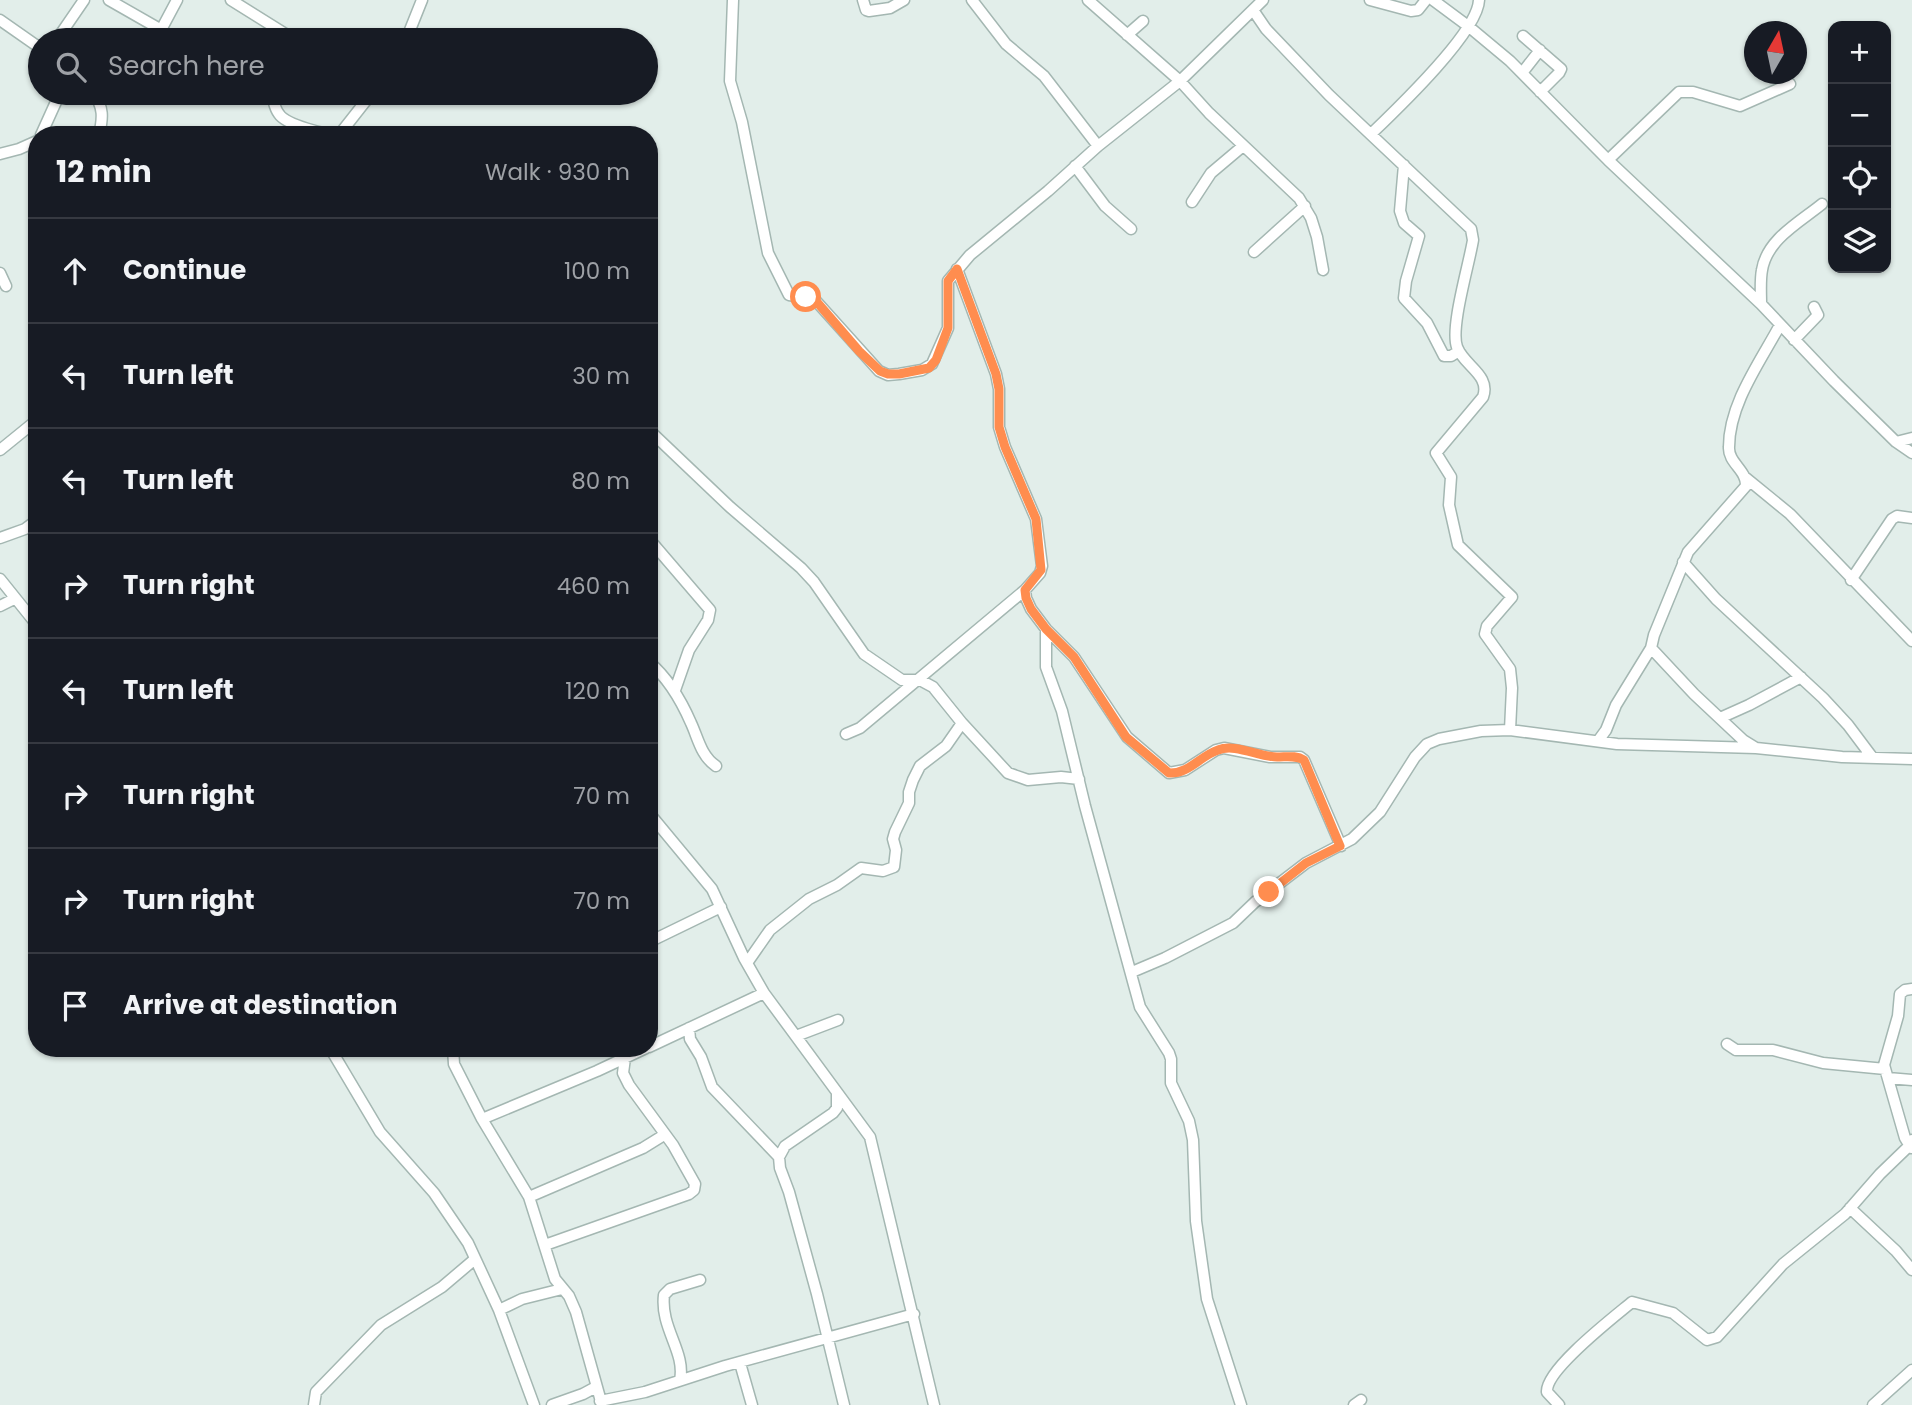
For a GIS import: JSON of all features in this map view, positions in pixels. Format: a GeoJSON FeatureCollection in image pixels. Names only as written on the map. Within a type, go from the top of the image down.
{"type":"FeatureCollection","features":[{"type":"Feature","properties":{"kind":"street"},"geometry":{"type":"LineString","coordinates":[[64,28],[84,0]]}},
{"type":"Feature","properties":{"kind":"street"},"geometry":{"type":"LineString","coordinates":[[109,0],[158,28]]}},
{"type":"Feature","properties":{"kind":"street"},"geometry":{"type":"LineString","coordinates":[[162,28],[177,0]]}},
{"type":"Feature","properties":{"kind":"street"},"geometry":{"type":"LineString","coordinates":[[231,0],[276,28]]}},
{"type":"Feature","properties":{"kind":"street"},"geometry":{"type":"LineString","coordinates":[[410,28],[422,0]]}},
{"type":"Feature","properties":{"kind":"street"},"geometry":{"type":"LineString","coordinates":[[733,0],[730,81],[742,122],[768,253],[786,292],[792,296],[814,299],[859,351],[880,371],[888,374],[929,368],[936,360],[948,328],[948,281],[970,255],[1098,146],[1180,81],[1263,0]]}},
{"type":"Feature","properties":{"kind":"street"},"geometry":{"type":"LineString","coordinates":[[863,0],[866,10],[869,11],[890,8],[904,0]]}},
{"type":"Feature","properties":{"kind":"street"},"geometry":{"type":"LineString","coordinates":[[972,0],[1001,38],[1044,76],[1098,146]]}},
{"type":"Feature","properties":{"kind":"street"},"geometry":{"type":"LineString","coordinates":[[1088,0],[1180,81],[1243,146],[1292,190],[1305,206],[1317,237],[1323,270]]}},
{"type":"Feature","properties":{"kind":"street"},"geometry":{"type":"LineString","coordinates":[[1370,0],[1411,11],[1418,10],[1426,0]]}},
{"type":"Feature","properties":{"kind":"street"},"geometry":{"type":"LineString","coordinates":[[1433,0],[1468,26],[1522,74],[1608,160],[1761,304],[1896,442],[1912,453]]}},
{"type":"Feature","properties":{"kind":"street"},"geometry":{"type":"LineString","coordinates":[[1371,134],[1432,74],[1479,10],[1479,0]]}},
{"type":"Feature","properties":{"kind":"street"},"geometry":{"type":"LineString","coordinates":[[1253,10],[1294,59],[1471,229],[1472,247],[1455,335],[1459,351],[1485,382],[1486,390],[1436,453],[1451,477],[1450,505],[1458,545],[1512,597],[1487,626],[1485,634],[1510,669],[1510,730]]}},
{"type":"Feature","properties":{"kind":"street"},"geometry":{"type":"LineString","coordinates":[[0,20],[28,40]]}},
{"type":"Feature","properties":{"kind":"street"},"geometry":{"type":"LineString","coordinates":[[1127,36],[1143,21]]}},
{"type":"Feature","properties":{"kind":"street"},"geometry":{"type":"LineString","coordinates":[[1523,36],[1561,70],[1540,92]]}},
{"type":"Feature","properties":{"kind":"street"},"geometry":{"type":"LineString","coordinates":[[1522,74],[1540,50]]}},
{"type":"Feature","properties":{"kind":"street"},"geometry":{"type":"LineString","coordinates":[[1608,160],[1679,92],[1688,91],[1740,106],[1790,84]]}},
{"type":"Feature","properties":{"kind":"street"},"geometry":{"type":"LineString","coordinates":[[46,126],[56,105]]}},
{"type":"Feature","properties":{"kind":"street"},"geometry":{"type":"LineString","coordinates":[[100,105],[103,116],[101,126]]}},
{"type":"Feature","properties":{"kind":"street"},"geometry":{"type":"LineString","coordinates":[[274,105],[283,119],[304,126]]}},
{"type":"Feature","properties":{"kind":"street"},"geometry":{"type":"LineString","coordinates":[[346,126],[361,105]]}},
{"type":"Feature","properties":{"kind":"street"},"geometry":{"type":"LineString","coordinates":[[0,154],[28,145]]}},
{"type":"Feature","properties":{"kind":"street"},"geometry":{"type":"LineString","coordinates":[[1192,202],[1211,173],[1243,146]]}},
{"type":"Feature","properties":{"kind":"street"},"geometry":{"type":"LineString","coordinates":[[1404,165],[1400,211],[1404,223],[1419,236],[1404,298],[1427,323],[1444,356],[1451,356],[1459,351]]}},
{"type":"Feature","properties":{"kind":"street"},"geometry":{"type":"LineString","coordinates":[[1076,166],[1105,206],[1130,229]]}},
{"type":"Feature","properties":{"kind":"street"},"geometry":{"type":"LineString","coordinates":[[1761,304],[1762,271],[1766,254],[1776,241],[1822,204]]}},
{"type":"Feature","properties":{"kind":"street"},"geometry":{"type":"LineString","coordinates":[[1254,252],[1305,206]]}},
{"type":"Feature","properties":{"kind":"street"},"geometry":{"type":"LineString","coordinates":[[846,734],[860,728],[1025,590],[1041,570],[1036,519],[999,427],[999,389],[996,374],[957,269]]}},
{"type":"Feature","properties":{"kind":"street"},"geometry":{"type":"LineString","coordinates":[[0,272],[6,286]]}},
{"type":"Feature","properties":{"kind":"street"},"geometry":{"type":"LineString","coordinates":[[1794,340],[1818,315],[1814,307]]}},
{"type":"Feature","properties":{"kind":"street"},"geometry":{"type":"LineString","coordinates":[[1780,325],[1732,420],[1730,456],[1746,478],[1790,514],[1912,641]]}},
{"type":"Feature","properties":{"kind":"street"},"geometry":{"type":"LineString","coordinates":[[0,450],[28,427]]}},
{"type":"Feature","properties":{"kind":"street"},"geometry":{"type":"LineString","coordinates":[[1896,442],[1912,438]]}},
{"type":"Feature","properties":{"kind":"street"},"geometry":{"type":"LineString","coordinates":[[658,439],[730,507],[801,568],[814,582],[864,654],[902,680],[925,681],[933,687],[962,723],[1012,775],[1035,780],[1061,776],[1079,779]]}},
{"type":"Feature","properties":{"kind":"street"},"geometry":{"type":"LineString","coordinates":[[1598,741],[1606,730],[1616,705],[1651,648],[1683,562],[1696,541],[1745,489],[1746,478]]}},
{"type":"Feature","properties":{"kind":"street"},"geometry":{"type":"LineString","coordinates":[[1852,580],[1892,519],[1897,516],[1912,518]]}},
{"type":"Feature","properties":{"kind":"street"},"geometry":{"type":"LineString","coordinates":[[0,538],[28,527]]}},
{"type":"Feature","properties":{"kind":"street"},"geometry":{"type":"LineString","coordinates":[[658,549],[710,610],[708,620],[689,650],[675,690]]}},
{"type":"Feature","properties":{"kind":"street"},"geometry":{"type":"LineString","coordinates":[[1683,562],[1716,599],[1801,677],[1848,725],[1872,757]]}},
{"type":"Feature","properties":{"kind":"street"},"geometry":{"type":"LineString","coordinates":[[0,579],[28,614]]}},
{"type":"Feature","properties":{"kind":"street"},"geometry":{"type":"LineString","coordinates":[[1025,590],[1026,598],[1046,629],[1074,657],[1126,737],[1169,773],[1185,770],[1216,750],[1224,748],[1270,757],[1300,757],[1304,760],[1340,846]]}},
{"type":"Feature","properties":{"kind":"street"},"geometry":{"type":"LineString","coordinates":[[0,606],[14,598]]}},
{"type":"Feature","properties":{"kind":"street"},"geometry":{"type":"LineString","coordinates":[[1046,629],[1046,667],[1062,711],[1118,933],[1132,972],[1140,1007],[1169,1053],[1171,1083],[1191,1129],[1195,1155],[1196,1221],[1203,1281],[1213,1324],[1241,1405]]}},
{"type":"Feature","properties":{"kind":"street"},"geometry":{"type":"LineString","coordinates":[[1651,648],[1694,694],[1743,740],[1756,748]]}},
{"type":"Feature","properties":{"kind":"street"},"geometry":{"type":"LineString","coordinates":[[658,672],[675,690],[697,741],[707,758],[716,766]]}},
{"type":"Feature","properties":{"kind":"street"},"geometry":{"type":"LineString","coordinates":[[1720,718],[1801,677]]}},
{"type":"Feature","properties":{"kind":"street"},"geometry":{"type":"LineString","coordinates":[[747,963],[770,930],[809,899],[837,886],[861,868],[883,871],[894,867],[896,850],[893,839],[909,803],[909,792],[920,766],[946,746],[962,723]]}},
{"type":"Feature","properties":{"kind":"street"},"geometry":{"type":"LineString","coordinates":[[1132,972],[1233,923],[1255,902],[1306,863],[1340,846],[1365,828],[1380,812],[1403,773],[1427,744],[1439,739],[1510,730],[1617,744],[1756,748],[1912,759]]}},
{"type":"Feature","properties":{"kind":"street"},"geometry":{"type":"LineString","coordinates":[[658,824],[712,889],[764,993],[870,1137],[934,1405]]}},
{"type":"Feature","properties":{"kind":"street"},"geometry":{"type":"LineString","coordinates":[[658,938],[721,907]]}},
{"type":"Feature","properties":{"kind":"street"},"geometry":{"type":"LineString","coordinates":[[1559,1405],[1547,1392],[1549,1380],[1590,1337],[1632,1302],[1674,1313],[1703,1338],[1711,1340],[1725,1329],[1783,1264],[1828,1230],[1911,1145],[1886,1074],[1885,1060],[1898,1016],[1900,994],[1912,989]]}},
{"type":"Feature","properties":{"kind":"street"},"geometry":{"type":"LineString","coordinates":[[658,1042],[764,993]]}},
{"type":"Feature","properties":{"kind":"street"},"geometry":{"type":"LineString","coordinates":[[796,1036],[838,1020]]}},
{"type":"Feature","properties":{"kind":"street"},"geometry":{"type":"LineString","coordinates":[[689,1028],[690,1039],[701,1057],[712,1087],[779,1157]]}},
{"type":"Feature","properties":{"kind":"street"},"geometry":{"type":"LineString","coordinates":[[1727,1044],[1736,1050],[1773,1050],[1823,1063],[1912,1080]]}},
{"type":"Feature","properties":{"kind":"street"},"geometry":{"type":"LineString","coordinates":[[335,1057],[380,1132],[434,1193],[468,1244],[499,1310],[534,1405]]}},
{"type":"Feature","properties":{"kind":"street"},"geometry":{"type":"LineString","coordinates":[[454,1057],[454,1064],[482,1119],[528,1197],[555,1279],[576,1312],[601,1403],[914,1314]]}},
{"type":"Feature","properties":{"kind":"street"},"geometry":{"type":"LineString","coordinates":[[482,1119],[625,1058]]}},
{"type":"Feature","properties":{"kind":"street"},"geometry":{"type":"LineString","coordinates":[[545,1245],[692,1193],[695,1184],[673,1145],[623,1073],[625,1058]]}},
{"type":"Feature","properties":{"kind":"street"},"geometry":{"type":"LineString","coordinates":[[837,1093],[837,1108],[833,1114],[785,1146],[779,1157],[839,1376],[844,1405]]}},
{"type":"Feature","properties":{"kind":"street"},"geometry":{"type":"LineString","coordinates":[[528,1197],[643,1148],[664,1135]]}},
{"type":"Feature","properties":{"kind":"street"},"geometry":{"type":"LineString","coordinates":[[1850,1208],[1896,1251],[1912,1270]]}},
{"type":"Feature","properties":{"kind":"street"},"geometry":{"type":"LineString","coordinates":[[314,1405],[316,1392],[381,1325],[442,1287],[475,1259]]}},
{"type":"Feature","properties":{"kind":"street"},"geometry":{"type":"LineString","coordinates":[[680,1380],[682,1368],[667,1330],[664,1295],[670,1289],[700,1280]]}},
{"type":"Feature","properties":{"kind":"street"},"geometry":{"type":"LineString","coordinates":[[499,1310],[522,1299],[562,1289]]}},
{"type":"Feature","properties":{"kind":"street"},"geometry":{"type":"LineString","coordinates":[[740,1363],[752,1405]]}},
{"type":"Feature","properties":{"kind":"street"},"geometry":{"type":"LineString","coordinates":[[1873,1405],[1912,1370]]}},
{"type":"Feature","properties":{"kind":"street"},"geometry":{"type":"LineString","coordinates":[[552,1405],[596,1387]]}},
{"type":"Feature","properties":{"kind":"route"},"geometry":{"type":"LineString","coordinates":[[806,297],[814,299],[880,371],[884,374],[899,374],[929,368],[936,360],[948,328],[948,281],[957,269],[996,374],[999,389],[999,427],[1005,447],[1036,519],[1041,570],[1025,590],[1031,609],[1046,629],[1074,657],[1126,737],[1169,773],[1185,770],[1216,750],[1224,748],[1258,756],[1300,757],[1304,760],[1340,846],[1306,863],[1269,892]]}}]}
